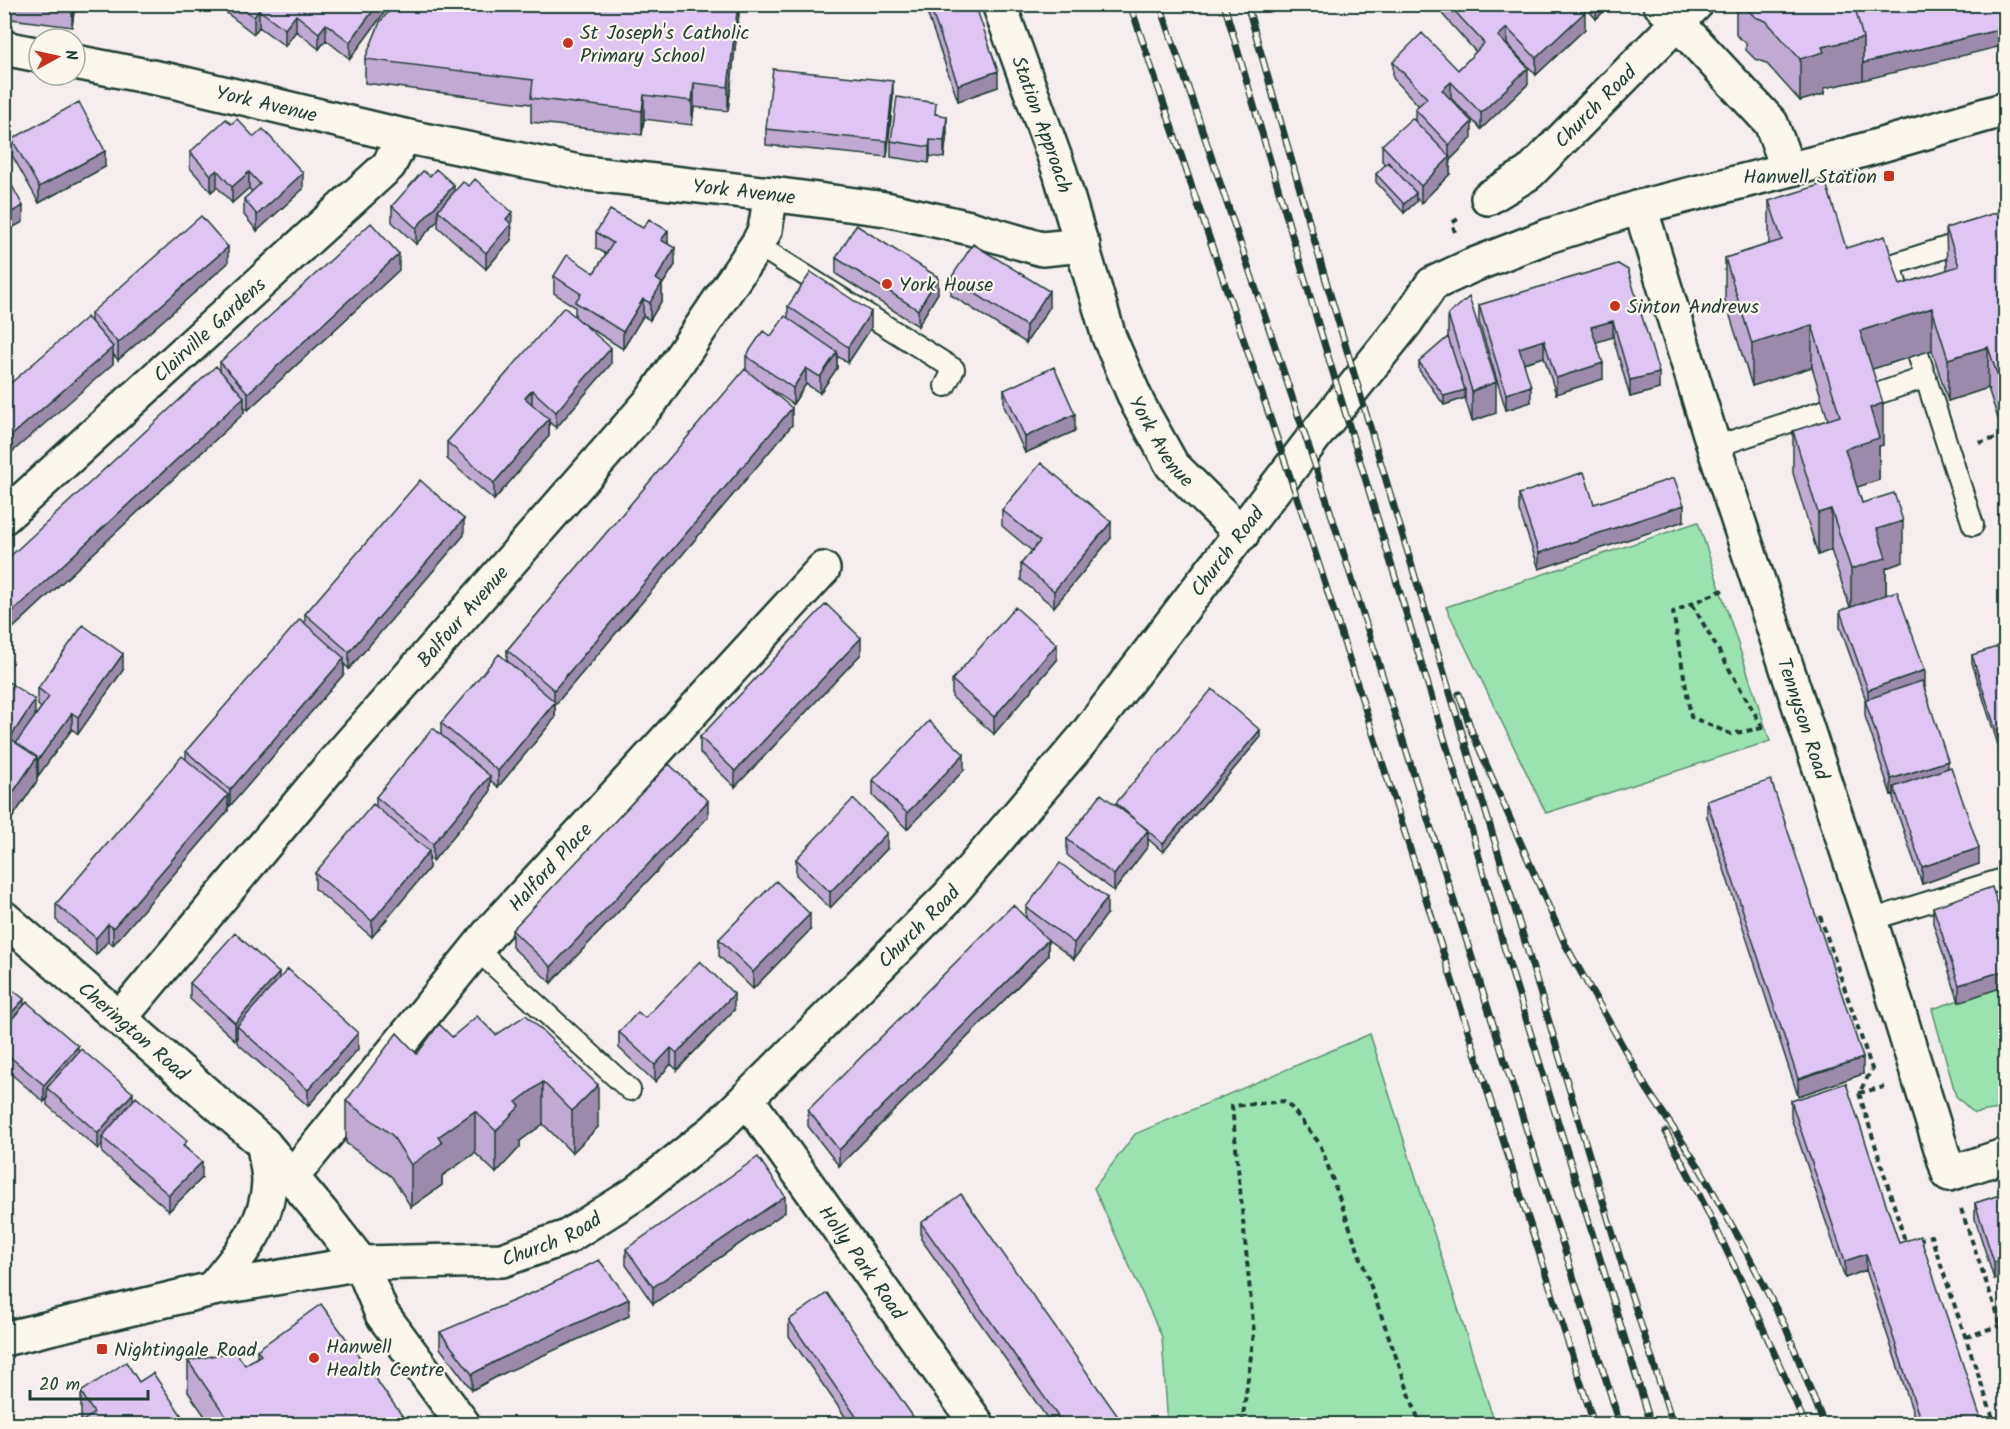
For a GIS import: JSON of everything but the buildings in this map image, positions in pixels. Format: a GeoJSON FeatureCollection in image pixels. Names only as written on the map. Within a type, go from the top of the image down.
{"type":"FeatureCollection","features":[{"type":"Feature","properties":{"kind":"street","name":"Station Approach"},"geometry":{"type":"LineString","coordinates":[[999,4],[1060,172],[1083,245]]}},
{"type":"Feature","properties":{"kind":"street"},"geometry":{"type":"LineString","coordinates":[[1678,11],[1771,123],[1788,169]]}},
{"type":"Feature","properties":{"kind":"street","name":"Church Road"},"geometry":{"type":"LineString","coordinates":[[1488,198],[1529,173],[1678,11]]}},
{"type":"Feature","properties":{"kind":"street"},"geometry":{"type":"LineString","coordinates":[[4,48],[27,53]]}},
{"type":"Feature","properties":{"kind":"street","name":"York Avenue"},"geometry":{"type":"LineString","coordinates":[[87,64],[172,81],[404,136],[584,173],[886,209],[970,228],[1042,249],[1083,245],[1109,337],[1138,404],[1172,465],[1242,534]]}},
{"type":"Feature","properties":{"kind":"street","name":"Church Road"},"geometry":{"type":"LineString","coordinates":[[4,1339],[212,1289],[360,1263],[502,1260],[567,1237],[635,1194],[716,1129],[948,897],[1083,739],[1318,432],[1406,322],[1432,284],[1548,236],[1640,207],[1843,156],[2006,109]]}},
{"type":"Feature","properties":{"kind":"street","name":"Clairville Gardens"},"geometry":{"type":"LineString","coordinates":[[4,517],[388,165],[404,136]]}},
{"type":"Feature","properties":{"kind":"street","name":"Balfour Avenue"},"geometry":{"type":"LineString","coordinates":[[120,1018],[329,768],[652,400],[758,244],[765,230],[771,194]]}},
{"type":"Feature","properties":{"kind":"street","name":"Tennyson Road"},"geometry":{"type":"LineString","coordinates":[[1640,207],[1714,447],[1869,920],[1949,1174]]}},
{"type":"Feature","properties":{"kind":"street","name":"Halford Place"},"geometry":{"type":"LineString","coordinates":[[291,1178],[492,930],[823,569]]}},
{"type":"Feature","properties":{"kind":"street","name":"Cherington Road"},"geometry":{"type":"LineString","coordinates":[[4,918],[264,1144],[360,1263],[382,1314],[463,1425]]}},
{"type":"Feature","properties":{"kind":"street","name":"Holly Park Road"},"geometry":{"type":"LineString","coordinates":[[747,1099],[977,1425]]}},
{"type":"Feature","properties":{"kind":"street"},"geometry":{"type":"LineString","coordinates":[[212,1289],[241,1254],[261,1222],[269,1183],[264,1144]]}},
{"type":"Feature","properties":{"kind":"street"},"geometry":{"type":"LineString","coordinates":[[1949,1174],[2006,1155]]}},
{"type":"Feature","properties":{"kind":"lane"},"geometry":{"type":"LineString","coordinates":[[1903,304],[1891,265],[2006,228]]}},
{"type":"Feature","properties":{"kind":"lane"},"geometry":{"type":"LineString","coordinates":[[758,244],[954,369],[945,386]]}},
{"type":"Feature","properties":{"kind":"lane"},"geometry":{"type":"LineString","coordinates":[[1918,354],[1973,525]]}},
{"type":"Feature","properties":{"kind":"lane"},"geometry":{"type":"LineString","coordinates":[[1868,397],[1926,377]]}},
{"type":"Feature","properties":{"kind":"lane"},"geometry":{"type":"LineString","coordinates":[[1714,447],[1826,410]]}},
{"type":"Feature","properties":{"kind":"lane"},"geometry":{"type":"LineString","coordinates":[[1869,920],[2006,878]]}},
{"type":"Feature","properties":{"kind":"lane"},"geometry":{"type":"LineString","coordinates":[[477,950],[630,1090]]}},
{"type":"Feature","properties":{"kind":"path"},"geometry":{"type":"LineString","coordinates":[[1730,588],[1673,612],[1690,717],[1731,734],[1772,724]]}},
{"type":"Feature","properties":{"kind":"path"},"geometry":{"type":"LineString","coordinates":[[1692,604],[1763,728]]}},
{"type":"Feature","properties":{"kind":"path"},"geometry":{"type":"LineString","coordinates":[[1820,916],[1872,1069],[1858,1093],[1906,1245],[1930,1236],[1995,1425]]}},
{"type":"Feature","properties":{"kind":"path"},"geometry":{"type":"LineString","coordinates":[[1242,1425],[1254,1333],[1232,1106],[1286,1101],[1320,1144],[1420,1425]]}},
{"type":"Feature","properties":{"kind":"path"},"geometry":{"type":"LineString","coordinates":[[1949,1174],[2003,1324],[1966,1337]]}},
{"type":"Feature","properties":{"kind":"green space"},"geometry":{"type":"Polygon","coordinates":[[[1698,522],[1770,741],[1546,813],[1446,607],[1698,522]]]}},
{"type":"Feature","properties":{"kind":"green space"},"geometry":{"type":"Polygon","coordinates":[[[2005,985],[2005,1108],[1974,1113],[1956,1096],[1932,1009],[2005,985]]]}},
{"type":"Feature","properties":{"kind":"green space"},"geometry":{"type":"Polygon","coordinates":[[[1370,1034],[1495,1424],[1165,1424],[1167,1412],[1162,1337],[1094,1188],[1135,1134],[1370,1034]]]}},
{"type":"Feature","properties":{"kind":"railway"},"geometry":{"type":"LineString","coordinates":[[1130,4],[1305,521],[1594,1424]]}},
{"type":"Feature","properties":{"kind":"railway"},"geometry":{"type":"LineString","coordinates":[[1160,4],[1327,501],[1620,1424]]}},
{"type":"Feature","properties":{"kind":"railway"},"geometry":{"type":"LineString","coordinates":[[1224,4],[1466,810],[1504,947],[1651,1424]]}},
{"type":"Feature","properties":{"kind":"railway"},"geometry":{"type":"LineString","coordinates":[[1247,4],[1324,274],[1630,1291],[1673,1424]]}},
{"type":"Feature","properties":{"kind":"railway"},"geometry":{"type":"LineString","coordinates":[[1459,694],[1472,732],[1565,944],[1647,1089],[1699,1167],[1740,1240],[1786,1328],[1824,1424]]}},
{"type":"Feature","properties":{"kind":"railway"},"geometry":{"type":"LineString","coordinates":[[1666,1132],[1739,1276],[1805,1424]]}},
{"type":"Feature","properties":{"kind":"place","name":"St Joseph's Catholic Primary School"},"geometry":{"type":"Point","coordinates":[568,43]}},
{"type":"Feature","properties":{"kind":"place","name":"Hanwell Station"},"geometry":{"type":"Point","coordinates":[1889,176]}},
{"type":"Feature","properties":{"kind":"place","name":"York House"},"geometry":{"type":"Point","coordinates":[887,284]}},
{"type":"Feature","properties":{"kind":"place","name":"Sinton Andrews"},"geometry":{"type":"Point","coordinates":[1615,306]}},
{"type":"Feature","properties":{"kind":"place","name":"Nightingale Road"},"geometry":{"type":"Point","coordinates":[102,1349]}},
{"type":"Feature","properties":{"kind":"place","name":"Hanwell Health Centre"},"geometry":{"type":"Point","coordinates":[314,1358]}}]}
